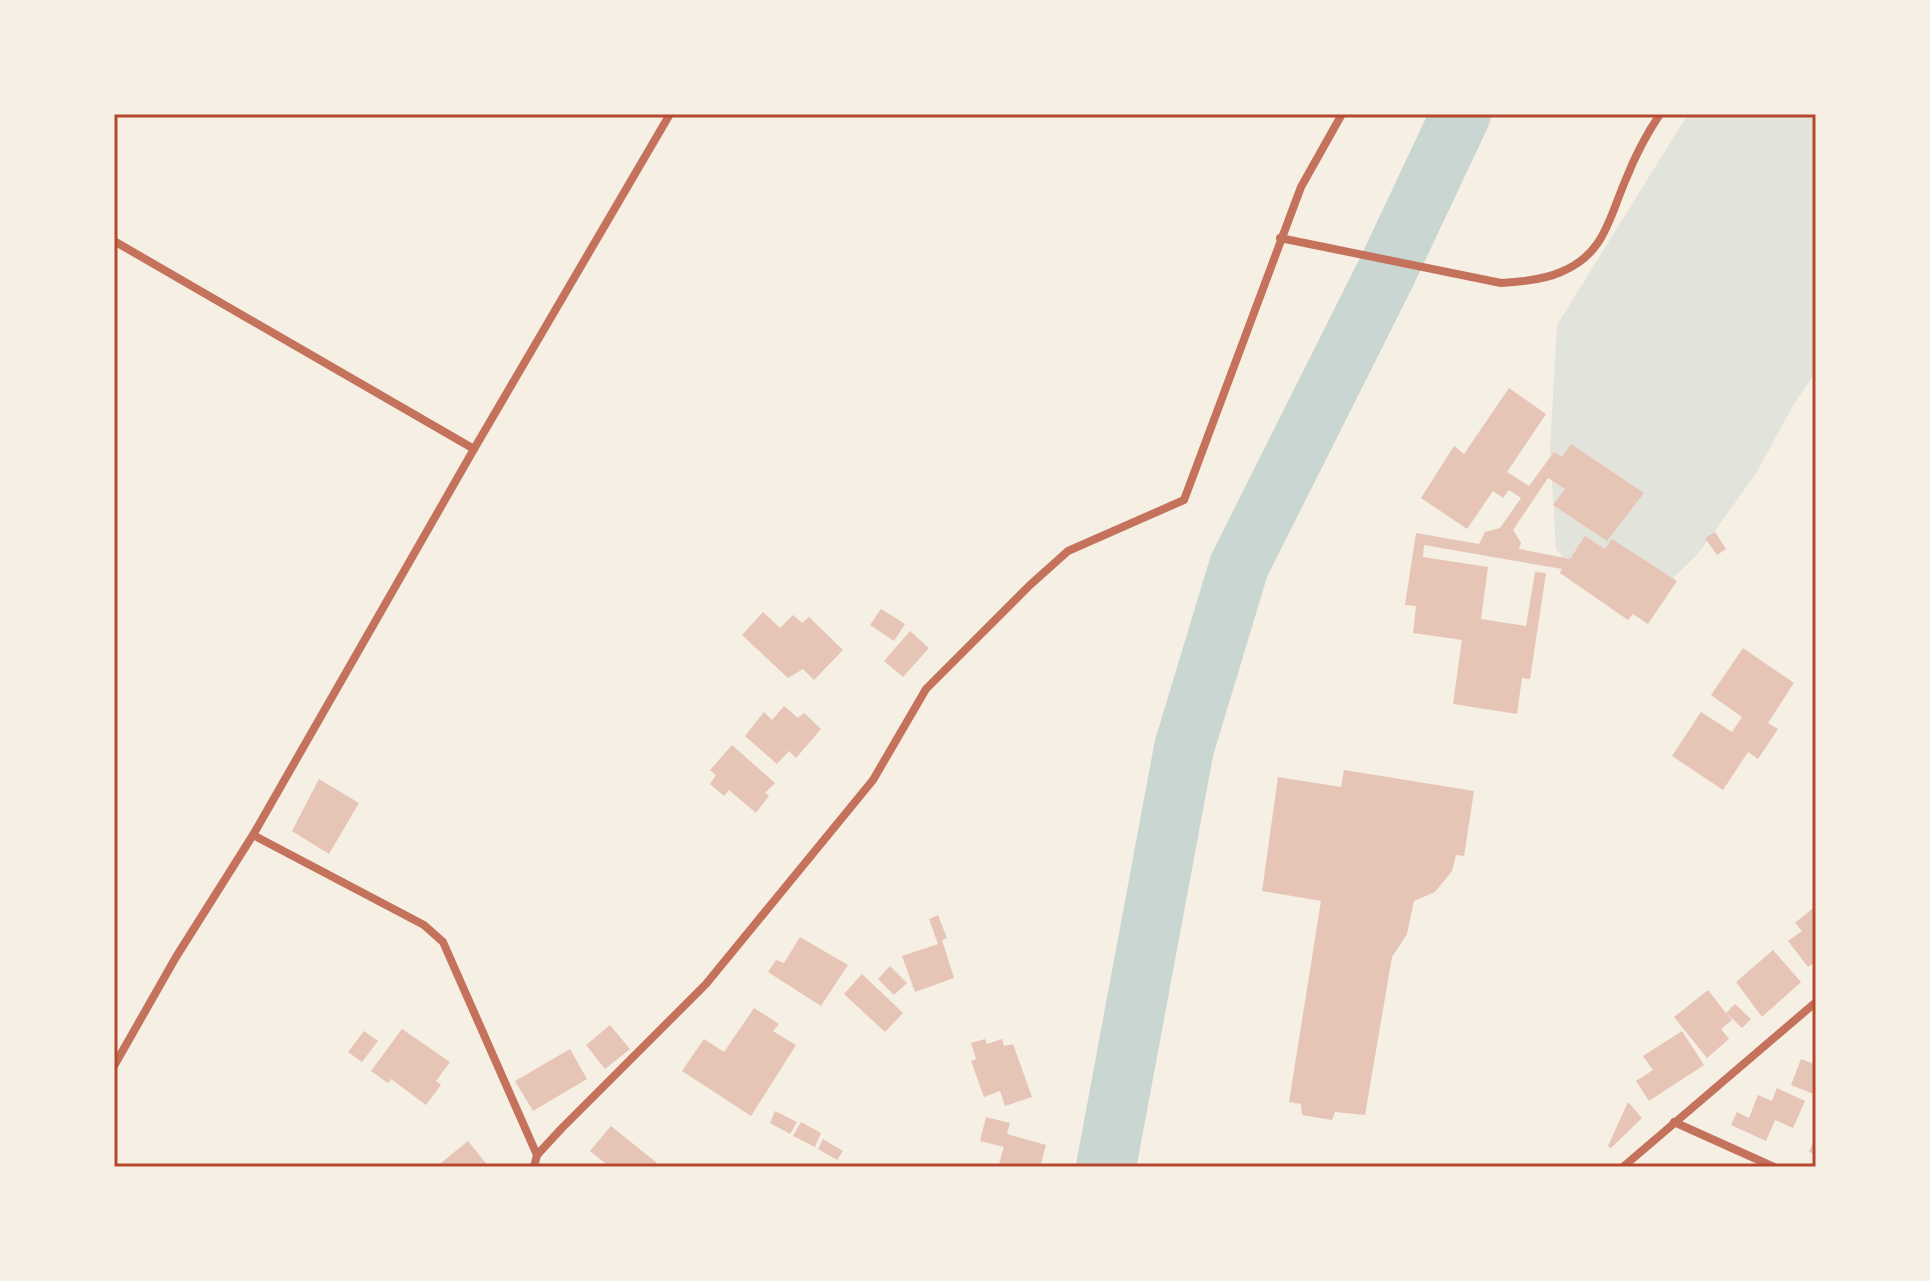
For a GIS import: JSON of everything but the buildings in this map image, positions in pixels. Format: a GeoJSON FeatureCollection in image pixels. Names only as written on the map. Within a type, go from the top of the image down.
{"type":"FeatureCollection","features":[{"type":"Feature","properties":{"kind":"street"},"geometry":{"type":"LineString","coordinates":[[114,1066],[176,957],[253,835],[670,114]]}},
{"type":"Feature","properties":{"kind":"street"},"geometry":{"type":"LineString","coordinates":[[534,1167],[537,1155],[706,984],[873,780],[926,689],[1068,551],[1184,500],[1280,238],[1301,187],[1342,114]]}},
{"type":"Feature","properties":{"kind":"street"},"geometry":{"type":"LineString","coordinates":[[1280,238],[1501,283],[1531,281],[1562,272],[1589,254],[1608,230],[1643,139],[1660,114]]}},
{"type":"Feature","properties":{"kind":"street"},"geometry":{"type":"LineString","coordinates":[[114,241],[474,449]]}},
{"type":"Feature","properties":{"kind":"street"},"geometry":{"type":"LineString","coordinates":[[253,835],[424,925],[443,942],[537,1155]]}},
{"type":"Feature","properties":{"kind":"street"},"geometry":{"type":"LineString","coordinates":[[1623,1167],[1816,1002]]}},
{"type":"Feature","properties":{"kind":"street"},"geometry":{"type":"LineString","coordinates":[[1674,1122],[1774,1167]]}},
{"type":"Feature","properties":{"kind":"shaded area"},"geometry":{"type":"Polygon","coordinates":[[[1688,114],[1816,114],[1816,372],[1795,402],[1755,475],[1698,554],[1658,593],[1589,587],[1556,549],[1550,448],[1557,325],[1688,114]]]}},
{"type":"Feature","properties":{"kind":"waterway"},"geometry":{"type":"LineString","coordinates":[[1106,1167],[1184,748],[1239,566],[1386,273],[1461,114]]}}]}
